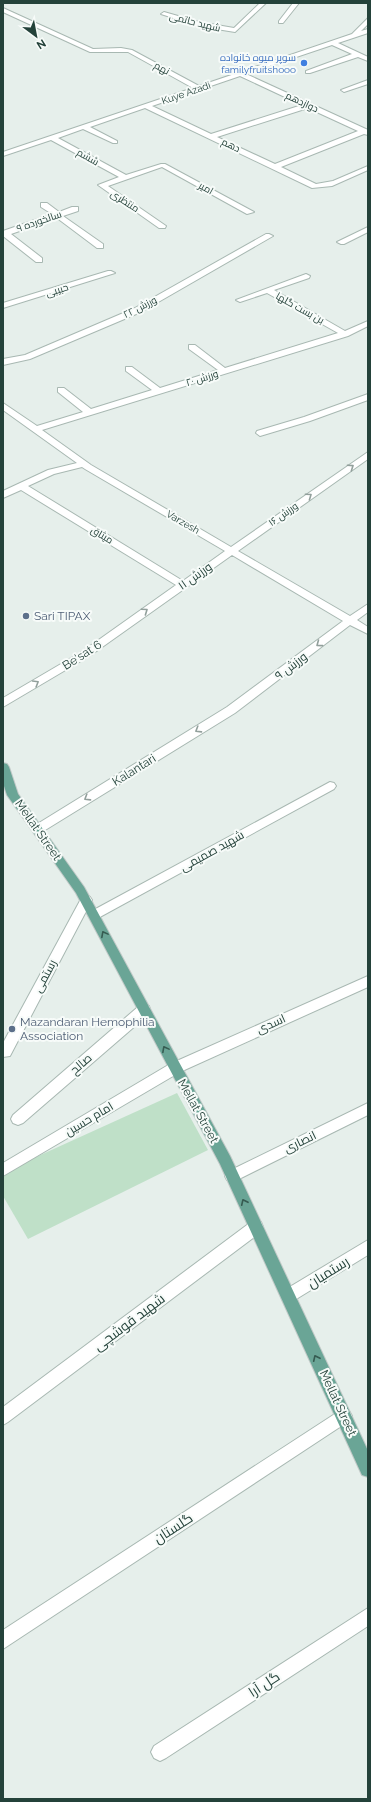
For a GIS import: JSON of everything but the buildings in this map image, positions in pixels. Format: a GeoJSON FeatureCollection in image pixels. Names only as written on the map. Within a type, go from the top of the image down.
{"type":"FeatureCollection","features":[{"type":"Feature","properties":{"kind":"main road","name":"Mellat Street"},"geometry":{"type":"LineString","coordinates":[[3,767],[14,795],[86,900],[232,1176],[368,1469]]}},
{"type":"Feature","properties":{"kind":"street","name":"شهید حاتمی"},"geometry":{"type":"LineString","coordinates":[[164,14],[198,24],[235,30],[262,3]]}},
{"type":"Feature","properties":{"kind":"street"},"geometry":{"type":"LineString","coordinates":[[281,22],[296,3]]}},
{"type":"Feature","properties":{"kind":"street","name":"نهم"},"geometry":{"type":"LineString","coordinates":[[3,10],[92,51],[104,52],[125,49],[198,88]]}},
{"type":"Feature","properties":{"kind":"street"},"geometry":{"type":"LineString","coordinates":[[354,35],[368,20]]}},
{"type":"Feature","properties":{"kind":"street","name":"Kuye Azadi"},"geometry":{"type":"LineString","coordinates":[[3,154],[368,31]]}},
{"type":"Feature","properties":{"kind":"street"},"geometry":{"type":"LineString","coordinates":[[333,43],[368,59]]}},
{"type":"Feature","properties":{"kind":"street"},"geometry":{"type":"LineString","coordinates":[[308,72],[359,54]]}},
{"type":"Feature","properties":{"kind":"street","name":"دوازدهم"},"geometry":{"type":"LineString","coordinates":[[240,74],[366,132]]}},
{"type":"Feature","properties":{"kind":"street"},"geometry":{"type":"LineString","coordinates":[[344,90],[368,82]]}},
{"type":"Feature","properties":{"kind":"street"},"geometry":{"type":"LineString","coordinates":[[213,136],[310,105]]}},
{"type":"Feature","properties":{"kind":"street","name":"دهم"},"geometry":{"type":"LineString","coordinates":[[146,106],[213,136],[315,186],[334,184],[354,173],[368,168]]}},
{"type":"Feature","properties":{"kind":"street"},"geometry":{"type":"LineString","coordinates":[[84,127],[115,142]]}},
{"type":"Feature","properties":{"kind":"street"},"geometry":{"type":"LineString","coordinates":[[275,167],[366,132]]}},
{"type":"Feature","properties":{"kind":"street","name":"ششم"},"geometry":{"type":"LineString","coordinates":[[53,138],[124,177]]}},
{"type":"Feature","properties":{"kind":"street","name":"منتظری"},"geometry":{"type":"LineString","coordinates":[[162,226],[102,185],[163,165]]}},
{"type":"Feature","properties":{"kind":"street","name":"امیر"},"geometry":{"type":"LineString","coordinates":[[163,165],[250,212]]}},
{"type":"Feature","properties":{"kind":"street"},"geometry":{"type":"LineString","coordinates":[[44,205],[100,246]]}},
{"type":"Feature","properties":{"kind":"street","name":"سالخورده ۹"},"geometry":{"type":"LineString","coordinates":[[4,234],[75,209]]}},
{"type":"Feature","properties":{"kind":"street"},"geometry":{"type":"LineString","coordinates":[[341,242],[368,229]]}},
{"type":"Feature","properties":{"kind":"street"},"geometry":{"type":"LineString","coordinates":[[4,234],[39,260]]}},
{"type":"Feature","properties":{"kind":"street","name":"ورزش ۲۲"},"geometry":{"type":"LineString","coordinates":[[3,362],[27,356],[138,310],[269,236]]}},
{"type":"Feature","properties":{"kind":"street","name":"حبیبی"},"geometry":{"type":"LineString","coordinates":[[3,306],[111,273]]}},
{"type":"Feature","properties":{"kind":"street","name":"بن بست گلها"},"geometry":{"type":"LineString","coordinates":[[268,290],[306,276]]}},
{"type":"Feature","properties":{"kind":"street"},"geometry":{"type":"LineString","coordinates":[[240,300],[268,290]]}},
{"type":"Feature","properties":{"kind":"street","name":"بن بست گلها"},"geometry":{"type":"LineString","coordinates":[[268,290],[345,334]]}},
{"type":"Feature","properties":{"kind":"street","name":"ورزش ۲۰"},"geometry":{"type":"LineString","coordinates":[[36,430],[345,334],[368,324]]}},
{"type":"Feature","properties":{"kind":"street"},"geometry":{"type":"LineString","coordinates":[[192,347],[224,371]]}},
{"type":"Feature","properties":{"kind":"street"},"geometry":{"type":"LineString","coordinates":[[129,369],[159,391]]}},
{"type":"Feature","properties":{"kind":"street"},"geometry":{"type":"LineString","coordinates":[[61,390],[90,413]]}},
{"type":"Feature","properties":{"kind":"street"},"geometry":{"type":"LineString","coordinates":[[260,433],[307,420],[368,398]]}},
{"type":"Feature","properties":{"kind":"street","name":"Varzesh"},"geometry":{"type":"LineString","coordinates":[[3,406],[84,464],[368,631]]}},
{"type":"Feature","properties":{"kind":"street","name":"ورزش ۱۶"},"geometry":{"type":"LineString","coordinates":[[232,550],[368,455]]}},
{"type":"Feature","properties":{"kind":"street"},"geometry":{"type":"LineString","coordinates":[[3,496],[51,472],[84,464]]}},
{"type":"Feature","properties":{"kind":"street","name":"میثاق"},"geometry":{"type":"LineString","coordinates":[[22,486],[183,585]]}},
{"type":"Feature","properties":{"kind":"street","name":"ورزش ۱۱"},"geometry":{"type":"LineString","coordinates":[[158,602],[232,550]]}},
{"type":"Feature","properties":{"kind":"street","name":"Be'sat 6"},"geometry":{"type":"LineString","coordinates":[[3,703],[86,653],[158,602]]}},
{"type":"Feature","properties":{"kind":"street","name":"ورزش ۹"},"geometry":{"type":"LineString","coordinates":[[231,710],[368,607]]}},
{"type":"Feature","properties":{"kind":"street","name":"Kalantari"},"geometry":{"type":"LineString","coordinates":[[38,829],[231,710]]}},
{"type":"Feature","properties":{"kind":"street","name":"شهید صمیمی"},"geometry":{"type":"LineString","coordinates":[[94,915],[330,786]]}},
{"type":"Feature","properties":{"kind":"street","name":"رستمی"},"geometry":{"type":"LineString","coordinates":[[5,1052],[86,900]]}},
{"type":"Feature","properties":{"kind":"street","name":"اسدی"},"geometry":{"type":"LineString","coordinates":[[175,1068],[368,981]]}},
{"type":"Feature","properties":{"kind":"street","name":"صالح"},"geometry":{"type":"LineString","coordinates":[[18,1119],[144,1010]]}},
{"type":"Feature","properties":{"kind":"street","name":"امام حسین"},"geometry":{"type":"LineString","coordinates":[[3,1170],[175,1068]]}},
{"type":"Feature","properties":{"kind":"street","name":"انصاری"},"geometry":{"type":"LineString","coordinates":[[232,1176],[368,1109]]}},
{"type":"Feature","properties":{"kind":"street","name":"شهید قوشچی"},"geometry":{"type":"LineString","coordinates":[[3,1416],[256,1227]]}},
{"type":"Feature","properties":{"kind":"street","name":"رستمیان"},"geometry":{"type":"LineString","coordinates":[[288,1296],[368,1247]]}},
{"type":"Feature","properties":{"kind":"street","name":"گلستان"},"geometry":{"type":"LineString","coordinates":[[3,1640],[344,1416]]}},
{"type":"Feature","properties":{"kind":"street","name":"گل آرا"},"geometry":{"type":"LineString","coordinates":[[160,1752],[368,1616]]}},
{"type":"Feature","properties":{"kind":"green space"},"geometry":{"type":"Polygon","coordinates":[[[177,1093],[208,1150],[28,1239],[3,1196],[3,1172],[177,1093]]]}},
{"type":"Feature","properties":{"kind":"place","name":"سوپر میوه خانواده familyfruitshooo"},"geometry":{"type":"Point","coordinates":[304,63]}},
{"type":"Feature","properties":{"kind":"place","name":"Sari TIPAX"},"geometry":{"type":"Point","coordinates":[26,616]}},
{"type":"Feature","properties":{"kind":"place","name":"Mazandaran Hemophilia Association"},"geometry":{"type":"Point","coordinates":[12,1029]}}]}
